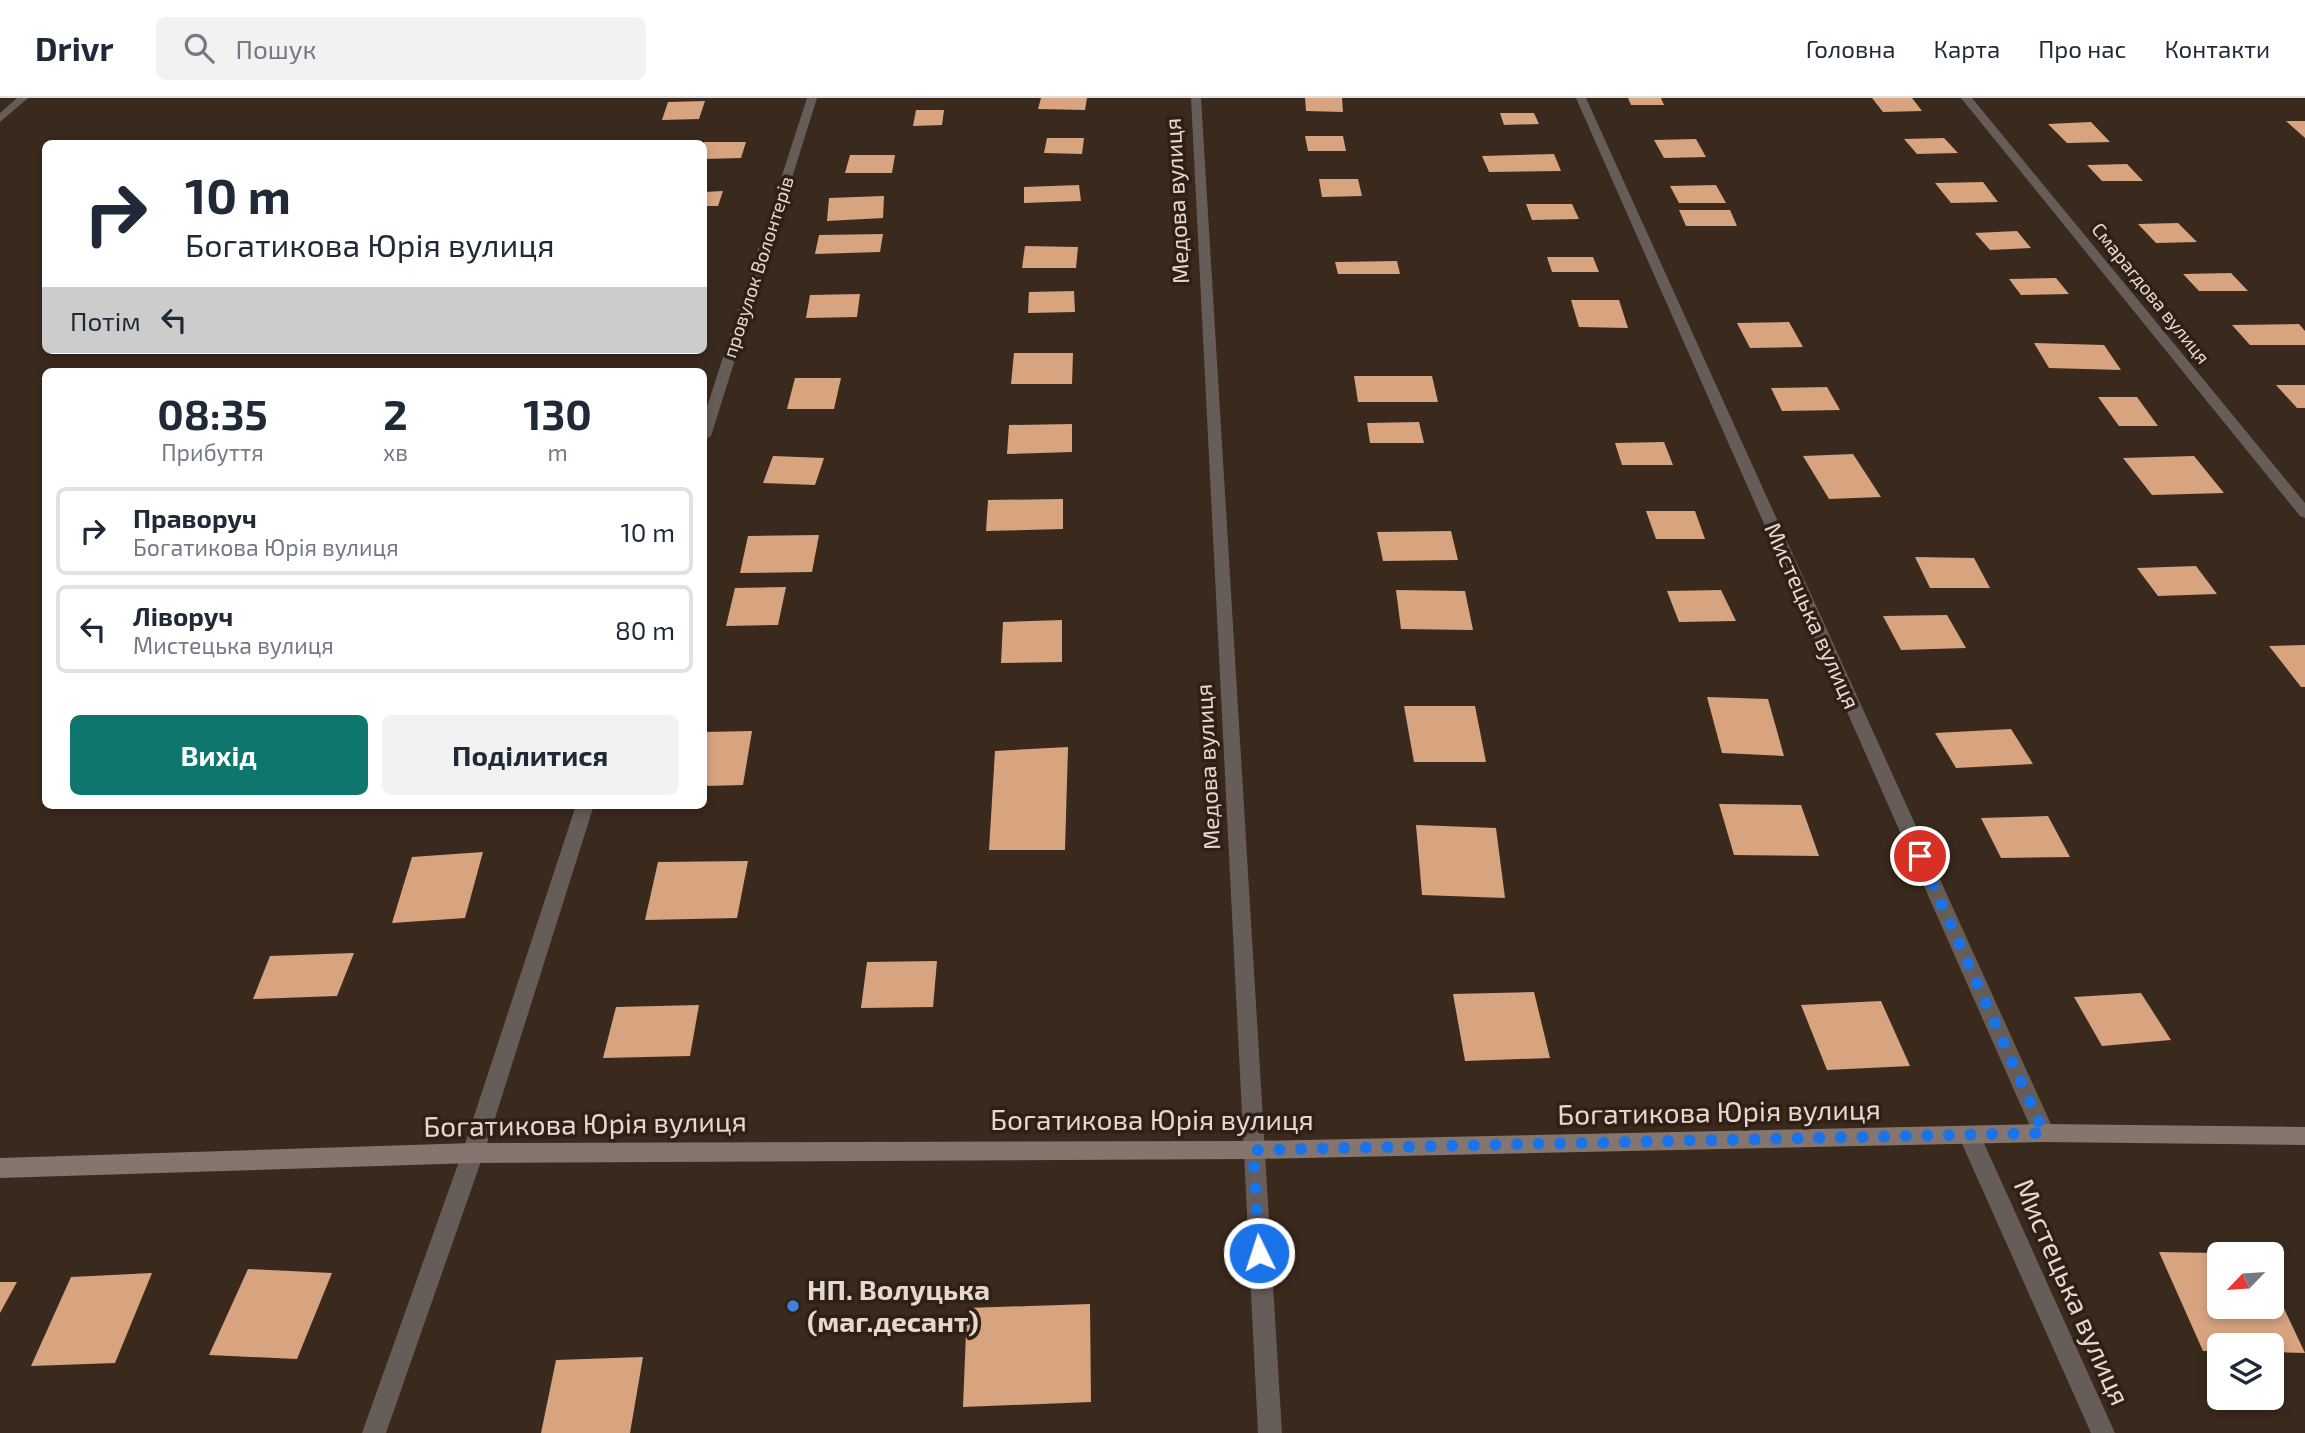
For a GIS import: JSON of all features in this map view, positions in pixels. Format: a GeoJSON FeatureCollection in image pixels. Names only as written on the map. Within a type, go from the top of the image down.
{"type":"FeatureCollection","features":[{"type":"Feature","properties":{"kind":"street"},"geometry":{"type":"LineString","coordinates":[[0,119],[23,98]]}},
{"type":"Feature","properties":{"kind":"street","name":"провулок Волонтерів"},"geometry":{"type":"LineString","coordinates":[[707,427],[812,98]]}},
{"type":"Feature","properties":{"kind":"street","name":"Медова вулиця"},"geometry":{"type":"LineString","coordinates":[[1196,98],[1270,1433]]}},
{"type":"Feature","properties":{"kind":"street","name":"Мистецька вулиця"},"geometry":{"type":"LineString","coordinates":[[1581,98],[2044,1133]]}},
{"type":"Feature","properties":{"kind":"street","name":"Смарагдова вулиця"},"geometry":{"type":"LineString","coordinates":[[1966,98],[2305,513]]}},
{"type":"Feature","properties":{"kind":"street"},"geometry":{"type":"LineString","coordinates":[[374,1433],[473,1153],[584,809]]}},
{"type":"Feature","properties":{"kind":"street","name":"Богатикова Юрія вулиця"},"geometry":{"type":"LineString","coordinates":[[0,1168],[473,1153],[1253,1150],[1970,1137],[2044,1133],[2305,1136]]}},
{"type":"Feature","properties":{"kind":"street","name":"Мистецька вулиця"},"geometry":{"type":"LineString","coordinates":[[1970,1137],[2103,1433]]}},
{"type":"Feature","properties":{"kind":"building"},"geometry":{"type":"Polygon","coordinates":[[[1041,98],[1087,98],[1085,110],[1038,109],[1041,98]]]}},
{"type":"Feature","properties":{"kind":"building"},"geometry":{"type":"Polygon","coordinates":[[[1305,98],[1342,98],[1343,112],[1306,111],[1305,98]]]}},
{"type":"Feature","properties":{"kind":"building"},"geometry":{"type":"Polygon","coordinates":[[[1628,98],[1661,98],[1664,105],[1631,105],[1628,98]]]}},
{"type":"Feature","properties":{"kind":"building"},"geometry":{"type":"Polygon","coordinates":[[[1872,98],[1912,98],[1922,111],[1883,112],[1872,98]]]}},
{"type":"Feature","properties":{"kind":"building"},"geometry":{"type":"Polygon","coordinates":[[[705,101],[699,119],[662,120],[668,102],[705,101]]]}},
{"type":"Feature","properties":{"kind":"building"},"geometry":{"type":"Polygon","coordinates":[[[916,110],[944,110],[942,125],[913,126],[916,110]]]}},
{"type":"Feature","properties":{"kind":"building"},"geometry":{"type":"Polygon","coordinates":[[[1500,113],[1534,113],[1539,124],[1504,125],[1500,113]]]}},
{"type":"Feature","properties":{"kind":"building"},"geometry":{"type":"Polygon","coordinates":[[[2286,121],[2305,121],[2305,138],[2286,121]]]}},
{"type":"Feature","properties":{"kind":"building"},"geometry":{"type":"Polygon","coordinates":[[[2091,122],[2110,142],[2067,143],[2048,124],[2091,122]]]}},
{"type":"Feature","properties":{"kind":"building"},"geometry":{"type":"Polygon","coordinates":[[[1305,136],[1343,136],[1346,151],[1308,151],[1305,136]]]}},
{"type":"Feature","properties":{"kind":"building"},"geometry":{"type":"Polygon","coordinates":[[[1047,138],[1084,138],[1082,154],[1044,153],[1047,138]]]}},
{"type":"Feature","properties":{"kind":"building"},"geometry":{"type":"Polygon","coordinates":[[[1944,138],[1958,153],[1917,154],[1904,139],[1944,138]]]}},
{"type":"Feature","properties":{"kind":"building"},"geometry":{"type":"Polygon","coordinates":[[[1696,139],[1706,157],[1664,158],[1654,140],[1696,139]]]}},
{"type":"Feature","properties":{"kind":"building"},"geometry":{"type":"Polygon","coordinates":[[[707,142],[746,142],[741,158],[707,159],[707,142]]]}},
{"type":"Feature","properties":{"kind":"building"},"geometry":{"type":"Polygon","coordinates":[[[1554,154],[1561,171],[1489,172],[1482,156],[1554,154]]]}},
{"type":"Feature","properties":{"kind":"building"},"geometry":{"type":"Polygon","coordinates":[[[850,155],[895,155],[892,173],[845,173],[850,155]]]}},
{"type":"Feature","properties":{"kind":"building"},"geometry":{"type":"Polygon","coordinates":[[[2127,164],[2143,181],[2102,181],[2087,165],[2127,164]]]}},
{"type":"Feature","properties":{"kind":"building"},"geometry":{"type":"Polygon","coordinates":[[[1319,179],[1358,179],[1362,196],[1322,197],[1319,179]]]}},
{"type":"Feature","properties":{"kind":"building"},"geometry":{"type":"Polygon","coordinates":[[[1983,182],[1998,202],[1951,203],[1935,183],[1983,182]]]}},
{"type":"Feature","properties":{"kind":"building"},"geometry":{"type":"Polygon","coordinates":[[[1079,185],[1081,201],[1024,203],[1024,187],[1079,185]]]}},
{"type":"Feature","properties":{"kind":"building"},"geometry":{"type":"Polygon","coordinates":[[[1716,185],[1726,203],[1679,203],[1670,186],[1716,185]]]}},
{"type":"Feature","properties":{"kind":"building"},"geometry":{"type":"Polygon","coordinates":[[[723,191],[718,206],[707,206],[707,192],[723,191]]]}},
{"type":"Feature","properties":{"kind":"building"},"geometry":{"type":"Polygon","coordinates":[[[884,196],[883,218],[827,221],[829,198],[884,196]]]}},
{"type":"Feature","properties":{"kind":"building"},"geometry":{"type":"Polygon","coordinates":[[[1526,204],[1572,204],[1579,219],[1532,220],[1526,204]]]}},
{"type":"Feature","properties":{"kind":"building"},"geometry":{"type":"Polygon","coordinates":[[[1679,210],[1730,210],[1737,226],[1686,226],[1679,210]]]}},
{"type":"Feature","properties":{"kind":"building"},"geometry":{"type":"Polygon","coordinates":[[[2178,223],[2197,242],[2156,243],[2138,224],[2178,223]]]}},
{"type":"Feature","properties":{"kind":"building"},"geometry":{"type":"Polygon","coordinates":[[[2017,231],[2031,248],[1990,250],[1975,233],[2017,231]]]}},
{"type":"Feature","properties":{"kind":"building"},"geometry":{"type":"Polygon","coordinates":[[[883,234],[880,252],[815,254],[819,235],[883,234]]]}},
{"type":"Feature","properties":{"kind":"building"},"geometry":{"type":"Polygon","coordinates":[[[1025,246],[1078,247],[1076,268],[1022,268],[1025,246]]]}},
{"type":"Feature","properties":{"kind":"building"},"geometry":{"type":"Polygon","coordinates":[[[1547,257],[1593,257],[1599,272],[1552,272],[1547,257]]]}},
{"type":"Feature","properties":{"kind":"building"},"geometry":{"type":"Polygon","coordinates":[[[1397,261],[1400,274],[1338,274],[1335,262],[1397,261]]]}},
{"type":"Feature","properties":{"kind":"building"},"geometry":{"type":"Polygon","coordinates":[[[2231,273],[2248,291],[2199,291],[2183,274],[2231,273]]]}},
{"type":"Feature","properties":{"kind":"building"},"geometry":{"type":"Polygon","coordinates":[[[2056,278],[2069,294],[2021,295],[2009,279],[2056,278]]]}},
{"type":"Feature","properties":{"kind":"building"},"geometry":{"type":"Polygon","coordinates":[[[1074,291],[1075,312],[1028,313],[1029,292],[1074,291]]]}},
{"type":"Feature","properties":{"kind":"building"},"geometry":{"type":"Polygon","coordinates":[[[860,294],[857,317],[806,318],[810,295],[860,294]]]}},
{"type":"Feature","properties":{"kind":"building"},"geometry":{"type":"Polygon","coordinates":[[[1571,300],[1619,300],[1628,328],[1579,327],[1571,300]]]}},
{"type":"Feature","properties":{"kind":"building"},"geometry":{"type":"Polygon","coordinates":[[[1789,322],[1803,347],[1750,348],[1737,323],[1789,322]]]}},
{"type":"Feature","properties":{"kind":"building"},"geometry":{"type":"Polygon","coordinates":[[[2299,324],[2305,331],[2305,345],[2250,345],[2232,325],[2299,324]]]}},
{"type":"Feature","properties":{"kind":"building"},"geometry":{"type":"Polygon","coordinates":[[[2034,343],[2104,345],[2121,370],[2049,368],[2034,343]]]}},
{"type":"Feature","properties":{"kind":"building"},"geometry":{"type":"Polygon","coordinates":[[[1014,353],[1073,353],[1072,384],[1011,384],[1014,353]]]}},
{"type":"Feature","properties":{"kind":"building"},"geometry":{"type":"Polygon","coordinates":[[[1354,376],[1432,376],[1438,402],[1358,402],[1354,376]]]}},
{"type":"Feature","properties":{"kind":"building"},"geometry":{"type":"Polygon","coordinates":[[[795,378],[841,378],[834,409],[787,409],[795,378]]]}},
{"type":"Feature","properties":{"kind":"building"},"geometry":{"type":"Polygon","coordinates":[[[2276,385],[2305,385],[2305,408],[2297,408],[2276,385]]]}},
{"type":"Feature","properties":{"kind":"building"},"geometry":{"type":"Polygon","coordinates":[[[1827,387],[1840,410],[1782,411],[1771,388],[1827,387]]]}},
{"type":"Feature","properties":{"kind":"building"},"geometry":{"type":"Polygon","coordinates":[[[2098,397],[2137,397],[2158,426],[2119,426],[2098,397]]]}},
{"type":"Feature","properties":{"kind":"building"},"geometry":{"type":"Polygon","coordinates":[[[1419,422],[1424,443],[1370,443],[1367,423],[1419,422]]]}},
{"type":"Feature","properties":{"kind":"building"},"geometry":{"type":"Polygon","coordinates":[[[1072,424],[1072,452],[1007,454],[1009,425],[1072,424]]]}},
{"type":"Feature","properties":{"kind":"building"},"geometry":{"type":"Polygon","coordinates":[[[1664,442],[1673,465],[1622,465],[1615,443],[1664,442]]]}},
{"type":"Feature","properties":{"kind":"building"},"geometry":{"type":"Polygon","coordinates":[[[1853,454],[1881,497],[1829,499],[1803,456],[1853,454]]]}},
{"type":"Feature","properties":{"kind":"building"},"geometry":{"type":"Polygon","coordinates":[[[773,456],[824,458],[815,485],[763,483],[773,456]]]}},
{"type":"Feature","properties":{"kind":"building"},"geometry":{"type":"Polygon","coordinates":[[[2194,456],[2224,493],[2152,495],[2123,458],[2194,456]]]}},
{"type":"Feature","properties":{"kind":"building"},"geometry":{"type":"Polygon","coordinates":[[[1063,499],[1063,529],[986,531],[988,500],[1063,499]]]}},
{"type":"Feature","properties":{"kind":"building"},"geometry":{"type":"Polygon","coordinates":[[[1646,511],[1695,511],[1705,539],[1656,539],[1646,511]]]}},
{"type":"Feature","properties":{"kind":"building"},"geometry":{"type":"Polygon","coordinates":[[[1451,531],[1458,560],[1383,561],[1377,532],[1451,531]]]}},
{"type":"Feature","properties":{"kind":"building"},"geometry":{"type":"Polygon","coordinates":[[[819,535],[812,572],[740,573],[748,536],[819,535]]]}},
{"type":"Feature","properties":{"kind":"building"},"geometry":{"type":"Polygon","coordinates":[[[1915,557],[1974,558],[1990,588],[1930,588],[1915,557]]]}},
{"type":"Feature","properties":{"kind":"building"},"geometry":{"type":"Polygon","coordinates":[[[2196,566],[2217,594],[2158,596],[2137,568],[2196,566]]]}},
{"type":"Feature","properties":{"kind":"building"},"geometry":{"type":"Polygon","coordinates":[[[786,587],[778,625],[726,626],[735,588],[786,587]]]}},
{"type":"Feature","properties":{"kind":"building"},"geometry":{"type":"Polygon","coordinates":[[[1396,590],[1465,591],[1473,630],[1401,629],[1396,590]]]}},
{"type":"Feature","properties":{"kind":"building"},"geometry":{"type":"Polygon","coordinates":[[[1721,590],[1736,621],[1679,622],[1667,591],[1721,590]]]}},
{"type":"Feature","properties":{"kind":"building"},"geometry":{"type":"Polygon","coordinates":[[[1947,615],[1966,648],[1901,650],[1883,616],[1947,615]]]}},
{"type":"Feature","properties":{"kind":"building"},"geometry":{"type":"Polygon","coordinates":[[[1062,620],[1062,662],[1001,663],[1003,622],[1062,620]]]}},
{"type":"Feature","properties":{"kind":"building"},"geometry":{"type":"Polygon","coordinates":[[[2305,645],[2305,687],[2301,687],[2269,646],[2305,645]]]}},
{"type":"Feature","properties":{"kind":"building"},"geometry":{"type":"Polygon","coordinates":[[[1707,697],[1768,699],[1784,756],[1722,753],[1707,697]]]}},
{"type":"Feature","properties":{"kind":"building"},"geometry":{"type":"Polygon","coordinates":[[[1404,706],[1475,706],[1486,762],[1414,762],[1404,706]]]}},
{"type":"Feature","properties":{"kind":"building"},"geometry":{"type":"Polygon","coordinates":[[[2011,729],[2033,764],[1956,768],[1935,733],[2011,729]]]}},
{"type":"Feature","properties":{"kind":"building"},"geometry":{"type":"Polygon","coordinates":[[[752,731],[743,785],[707,786],[707,732],[752,731]]]}},
{"type":"Feature","properties":{"kind":"building"},"geometry":{"type":"Polygon","coordinates":[[[1068,747],[1065,850],[989,850],[995,751],[1068,747]]]}},
{"type":"Feature","properties":{"kind":"building"},"geometry":{"type":"Polygon","coordinates":[[[1719,804],[1801,805],[1819,856],[1734,855],[1719,804]]]}},
{"type":"Feature","properties":{"kind":"building"},"geometry":{"type":"Polygon","coordinates":[[[2048,816],[2070,857],[2001,858],[1981,818],[2048,816]]]}},
{"type":"Feature","properties":{"kind":"building"},"geometry":{"type":"Polygon","coordinates":[[[1416,825],[1496,828],[1505,898],[1422,895],[1416,825]]]}},
{"type":"Feature","properties":{"kind":"building"},"geometry":{"type":"Polygon","coordinates":[[[483,852],[465,918],[392,923],[412,857],[483,852]]]}},
{"type":"Feature","properties":{"kind":"building"},"geometry":{"type":"Polygon","coordinates":[[[748,861],[737,918],[645,920],[658,862],[748,861]]]}},
{"type":"Feature","properties":{"kind":"building"},"geometry":{"type":"Polygon","coordinates":[[[354,953],[337,996],[253,999],[270,956],[354,953]]]}},
{"type":"Feature","properties":{"kind":"building"},"geometry":{"type":"Polygon","coordinates":[[[937,961],[933,1007],[861,1008],[867,962],[937,961]]]}},
{"type":"Feature","properties":{"kind":"building"},"geometry":{"type":"Polygon","coordinates":[[[1534,992],[1550,1058],[1465,1061],[1453,994],[1534,992]]]}},
{"type":"Feature","properties":{"kind":"building"},"geometry":{"type":"Polygon","coordinates":[[[2141,993],[2171,1040],[2102,1046],[2074,997],[2141,993]]]}},
{"type":"Feature","properties":{"kind":"building"},"geometry":{"type":"Polygon","coordinates":[[[1881,1001],[1910,1066],[1827,1070],[1801,1005],[1881,1001]]]}},
{"type":"Feature","properties":{"kind":"building"},"geometry":{"type":"Polygon","coordinates":[[[699,1005],[690,1056],[603,1058],[616,1007],[699,1005]]]}},
{"type":"Feature","properties":{"kind":"building"},"geometry":{"type":"Polygon","coordinates":[[[2159,1252],[2207,1253],[2207,1320],[2284,1320],[2284,1308],[2305,1353],[2284,1352],[2284,1333],[2207,1333],[2207,1351],[2203,1351],[2159,1252]]]}},
{"type":"Feature","properties":{"kind":"building"},"geometry":{"type":"Polygon","coordinates":[[[248,1269],[332,1273],[297,1359],[209,1355],[248,1269]]]}},
{"type":"Feature","properties":{"kind":"building"},"geometry":{"type":"Polygon","coordinates":[[[152,1273],[115,1363],[31,1366],[71,1277],[152,1273]]]}},
{"type":"Feature","properties":{"kind":"building"},"geometry":{"type":"Polygon","coordinates":[[[0,1282],[17,1282],[0,1313],[0,1282]]]}},
{"type":"Feature","properties":{"kind":"building"},"geometry":{"type":"Polygon","coordinates":[[[1090,1304],[1091,1402],[963,1407],[967,1308],[1090,1304]]]}},
{"type":"Feature","properties":{"kind":"building"},"geometry":{"type":"Polygon","coordinates":[[[643,1357],[630,1433],[541,1433],[556,1360],[643,1357]]]}},
{"type":"Feature","properties":{"kind":"place","name":"НП. Волуцька (маг.десант)"},"geometry":{"type":"Point","coordinates":[793,1306]}},
{"type":"Feature","properties":{"kind":"route"},"geometry":{"type":"LineString","coordinates":[[1259,1253],[1253,1150],[1970,1137],[2044,1133],[1920,856]]}}]}
